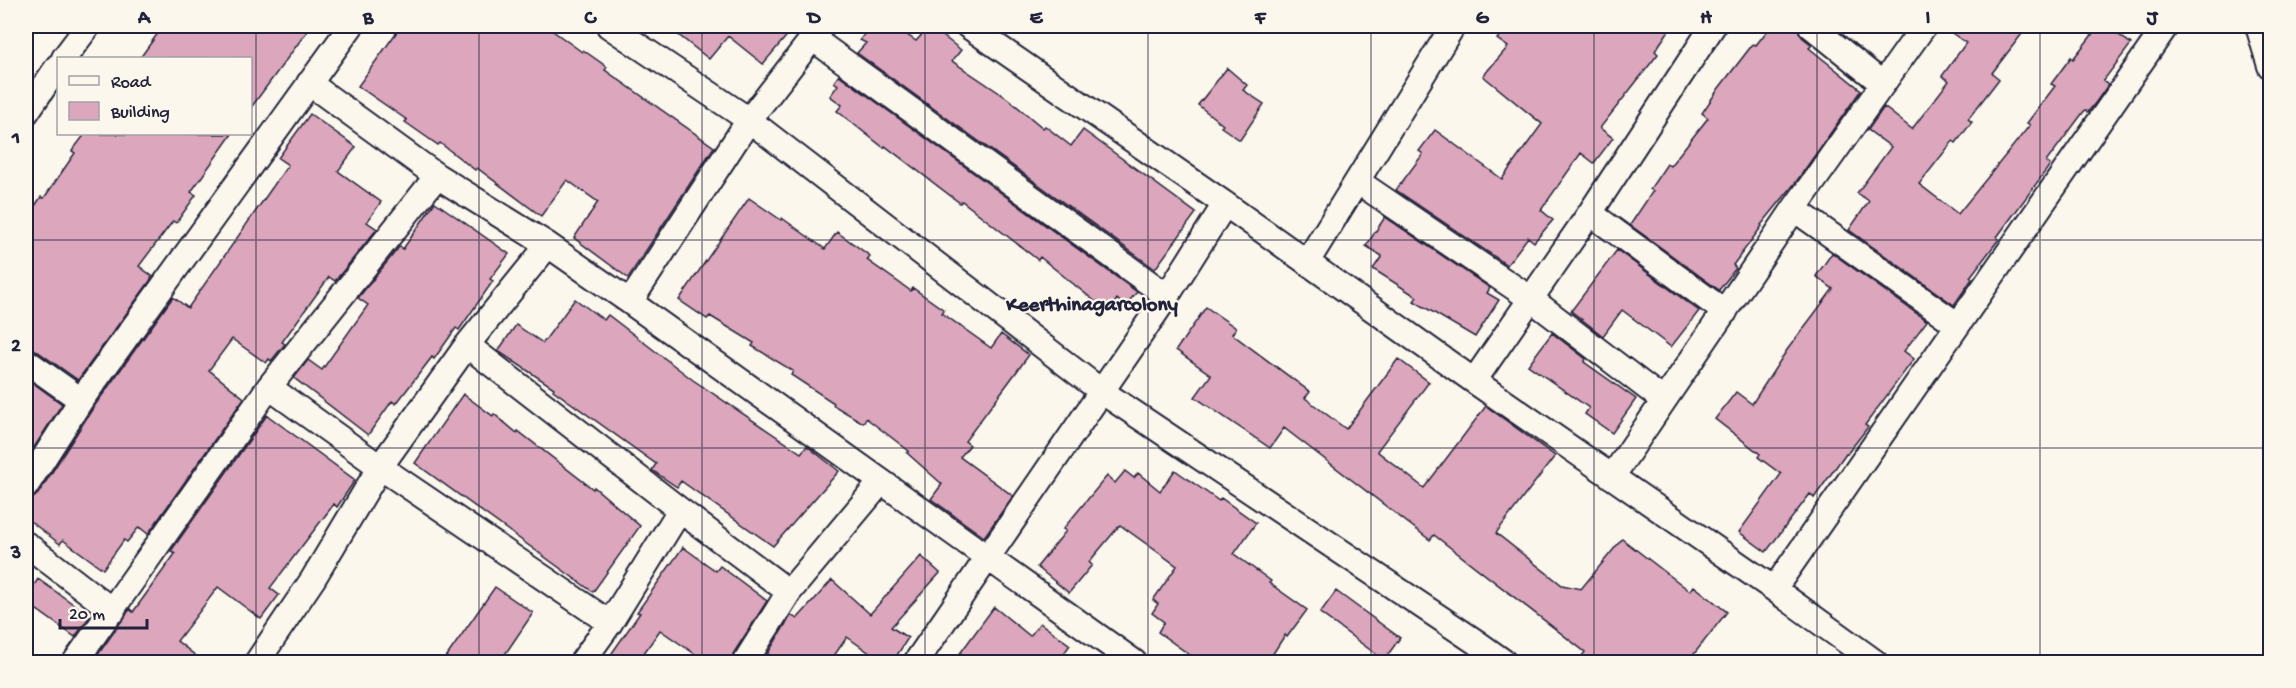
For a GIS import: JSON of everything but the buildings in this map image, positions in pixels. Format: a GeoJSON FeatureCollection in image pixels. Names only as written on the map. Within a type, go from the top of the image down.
{"type":"FeatureCollection","features":[{"type":"Feature","properties":{"kind":"street"},"geometry":{"type":"LineString","coordinates":[[65,57],[88,26]]}},
{"type":"Feature","properties":{"kind":"street"},"geometry":{"type":"LineString","coordinates":[[26,486],[81,400],[351,26]]}},
{"type":"Feature","properties":{"kind":"street"},"geometry":{"type":"LineString","coordinates":[[609,26],[749,120],[1101,391],[1466,635],[1504,663]]}},
{"type":"Feature","properties":{"kind":"street"},"geometry":{"type":"LineString","coordinates":[[968,26],[1774,589],[1875,663]]}},
{"type":"Feature","properties":{"kind":"street"},"geometry":{"type":"LineString","coordinates":[[1307,262],[1453,26]]}},
{"type":"Feature","properties":{"kind":"street"},"geometry":{"type":"LineString","coordinates":[[1474,381],[1590,213],[1713,26]]}},
{"type":"Feature","properties":{"kind":"street"},"geometry":{"type":"LineString","coordinates":[[1811,26],[1883,84]]}},
{"type":"Feature","properties":{"kind":"street"},"geometry":{"type":"LineString","coordinates":[[1612,477],[1794,209],[1924,26]]}},
{"type":"Feature","properties":{"kind":"street"},"geometry":{"type":"LineString","coordinates":[[1774,589],[2166,26]]}},
{"type":"Feature","properties":{"kind":"street"},"geometry":{"type":"LineString","coordinates":[[2258,26],[2271,66]]}},
{"type":"Feature","properties":{"kind":"street"},"geometry":{"type":"LineString","coordinates":[[630,302],[749,120],[817,32],[1167,296]]}},
{"type":"Feature","properties":{"kind":"street"},"geometry":{"type":"LineString","coordinates":[[30,96],[57,67]]}},
{"type":"Feature","properties":{"kind":"street"},"geometry":{"type":"LineString","coordinates":[[309,83],[437,176],[548,245],[630,302],[1134,663]]}},
{"type":"Feature","properties":{"kind":"street"},"geometry":{"type":"LineString","coordinates":[[75,663],[269,387],[437,176]]}},
{"type":"Feature","properties":{"kind":"street"},"geometry":{"type":"LineString","coordinates":[[1357,181],[1531,299],[1664,400]]}},
{"type":"Feature","properties":{"kind":"street"},"geometry":{"type":"LineString","coordinates":[[916,663],[1167,296],[1225,204]]}},
{"type":"Feature","properties":{"kind":"street"},"geometry":{"type":"LineString","coordinates":[[1794,209],[1958,325]]}},
{"type":"Feature","properties":{"kind":"street"},"geometry":{"type":"LineString","coordinates":[[1590,213],[1725,312]]}},
{"type":"Feature","properties":{"kind":"street"},"geometry":{"type":"LineString","coordinates":[[257,663],[313,579],[380,467],[468,345],[548,245]]}},
{"type":"Feature","properties":{"kind":"street"},"geometry":{"type":"LineString","coordinates":[[468,345],[789,592]]}},
{"type":"Feature","properties":{"kind":"street"},"geometry":{"type":"LineString","coordinates":[[26,361],[81,400]]}},
{"type":"Feature","properties":{"kind":"street"},"geometry":{"type":"LineString","coordinates":[[269,387],[380,467],[610,623]]}},
{"type":"Feature","properties":{"kind":"street"},"geometry":{"type":"LineString","coordinates":[[745,663],[789,592],[880,482]]}},
{"type":"Feature","properties":{"kind":"street"},"geometry":{"type":"LineString","coordinates":[[582,663],[610,623],[680,510]]}},
{"type":"Feature","properties":{"kind":"street"},"geometry":{"type":"LineString","coordinates":[[26,544],[113,611]]}},
{"type":"Feature","properties":{"kind":"district","name":"Keerthinagarcolony"},"geometry":{"type":"Point","coordinates":[1092,303]}}]}
